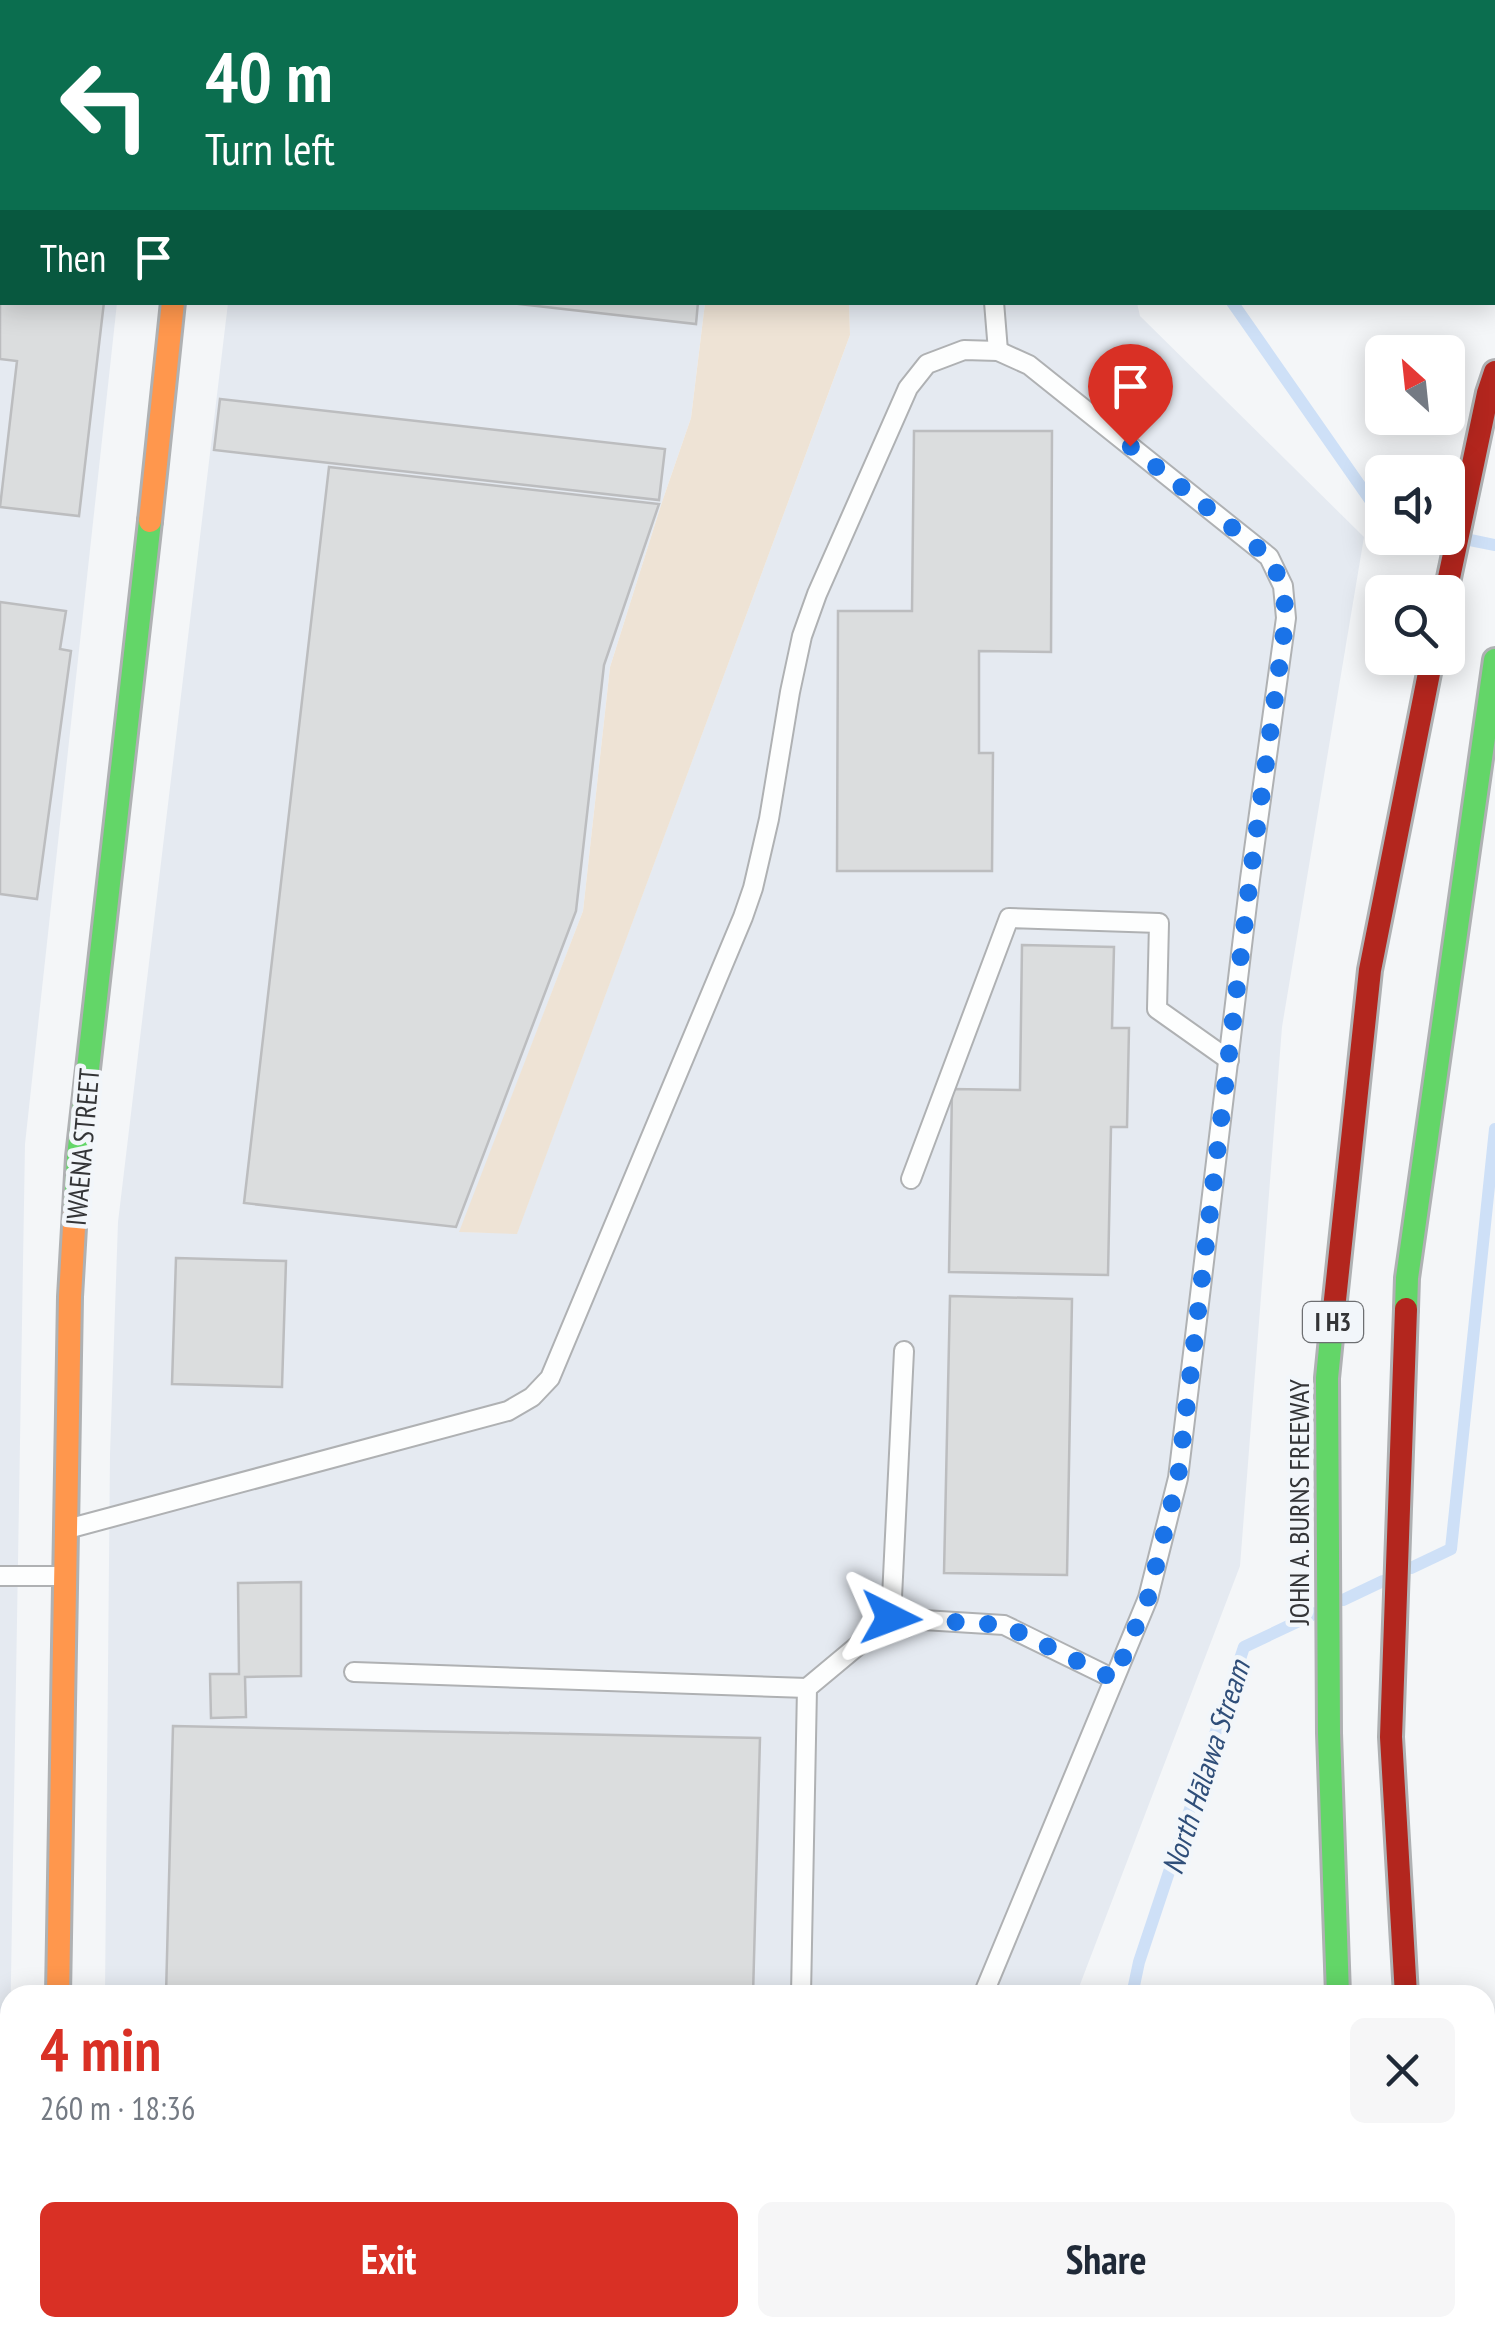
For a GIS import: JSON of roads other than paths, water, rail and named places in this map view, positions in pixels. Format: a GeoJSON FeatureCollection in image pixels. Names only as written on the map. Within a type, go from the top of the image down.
{"type":"FeatureCollection","features":[{"type":"Feature","properties":{"kind":"main road","name":"IWAENA STREET"},"geometry":{"type":"LineString","coordinates":[[58,1985],[70,1297],[78,1157],[174,305]]}},
{"type":"Feature","properties":{"kind":"main road"},"geometry":{"type":"LineString","coordinates":[[1450,575],[1495,372]]}},
{"type":"Feature","properties":{"kind":"main road"},"geometry":{"type":"LineString","coordinates":[[1405,1985],[1391,1737],[1407,1278],[1495,660]]}},
{"type":"Feature","properties":{"kind":"main road","name":"JOHN A. BURNS FREEWAY"},"geometry":{"type":"LineString","coordinates":[[1338,1985],[1329,1733],[1327,1378],[1370,970],[1429,675]]}},
{"type":"Feature","properties":{"kind":"lane"},"geometry":{"type":"LineString","coordinates":[[994,305],[998,350]]}},
{"type":"Feature","properties":{"kind":"lane"},"geometry":{"type":"LineString","coordinates":[[66,1530],[508,1411],[532,1397],[550,1378],[753,888],[802,636],[908,388],[927,364],[964,350],[998,350],[1029,364],[1269,557],[1283,586],[1286,618],[1250,879],[1178,1478],[1148,1598],[987,1985]]}},
{"type":"Feature","properties":{"kind":"lane"},"geometry":{"type":"LineString","coordinates":[[911,1180],[1009,918],[1160,923],[1156,1009],[1228,1060]]}},
{"type":"Feature","properties":{"kind":"lane"},"geometry":{"type":"LineString","coordinates":[[891,1618],[904,1351]]}},
{"type":"Feature","properties":{"kind":"lane"},"geometry":{"type":"LineString","coordinates":[[0,1576],[66,1576]]}},
{"type":"Feature","properties":{"kind":"lane"},"geometry":{"type":"LineString","coordinates":[[354,1672],[807,1688],[891,1618],[1004,1625],[1114,1679]]}},
{"type":"Feature","properties":{"kind":"lane"},"geometry":{"type":"LineString","coordinates":[[802,1985],[807,1688]]}},
{"type":"Feature","properties":{"kind":"waterway","name":"North Hālawa Stream"},"geometry":{"type":"LineString","coordinates":[[1234,305],[1365,493]]}},
{"type":"Feature","properties":{"kind":"waterway","name":"North Hālawa Stream"},"geometry":{"type":"LineString","coordinates":[[1470,540],[1495,545]]}},
{"type":"Feature","properties":{"kind":"waterway","name":"North Hālawa Stream"},"geometry":{"type":"LineString","coordinates":[[1411,1568],[1451,1549],[1495,1129]]}},
{"type":"Feature","properties":{"kind":"waterway","name":"North Hālawa Stream"},"geometry":{"type":"LineString","coordinates":[[1343,1600],[1383,1581]]}},
{"type":"Feature","properties":{"kind":"waterway","name":"North Hālawa Stream"},"geometry":{"type":"LineString","coordinates":[[1134,1985],[1244,1647],[1316,1613]]}}]}
